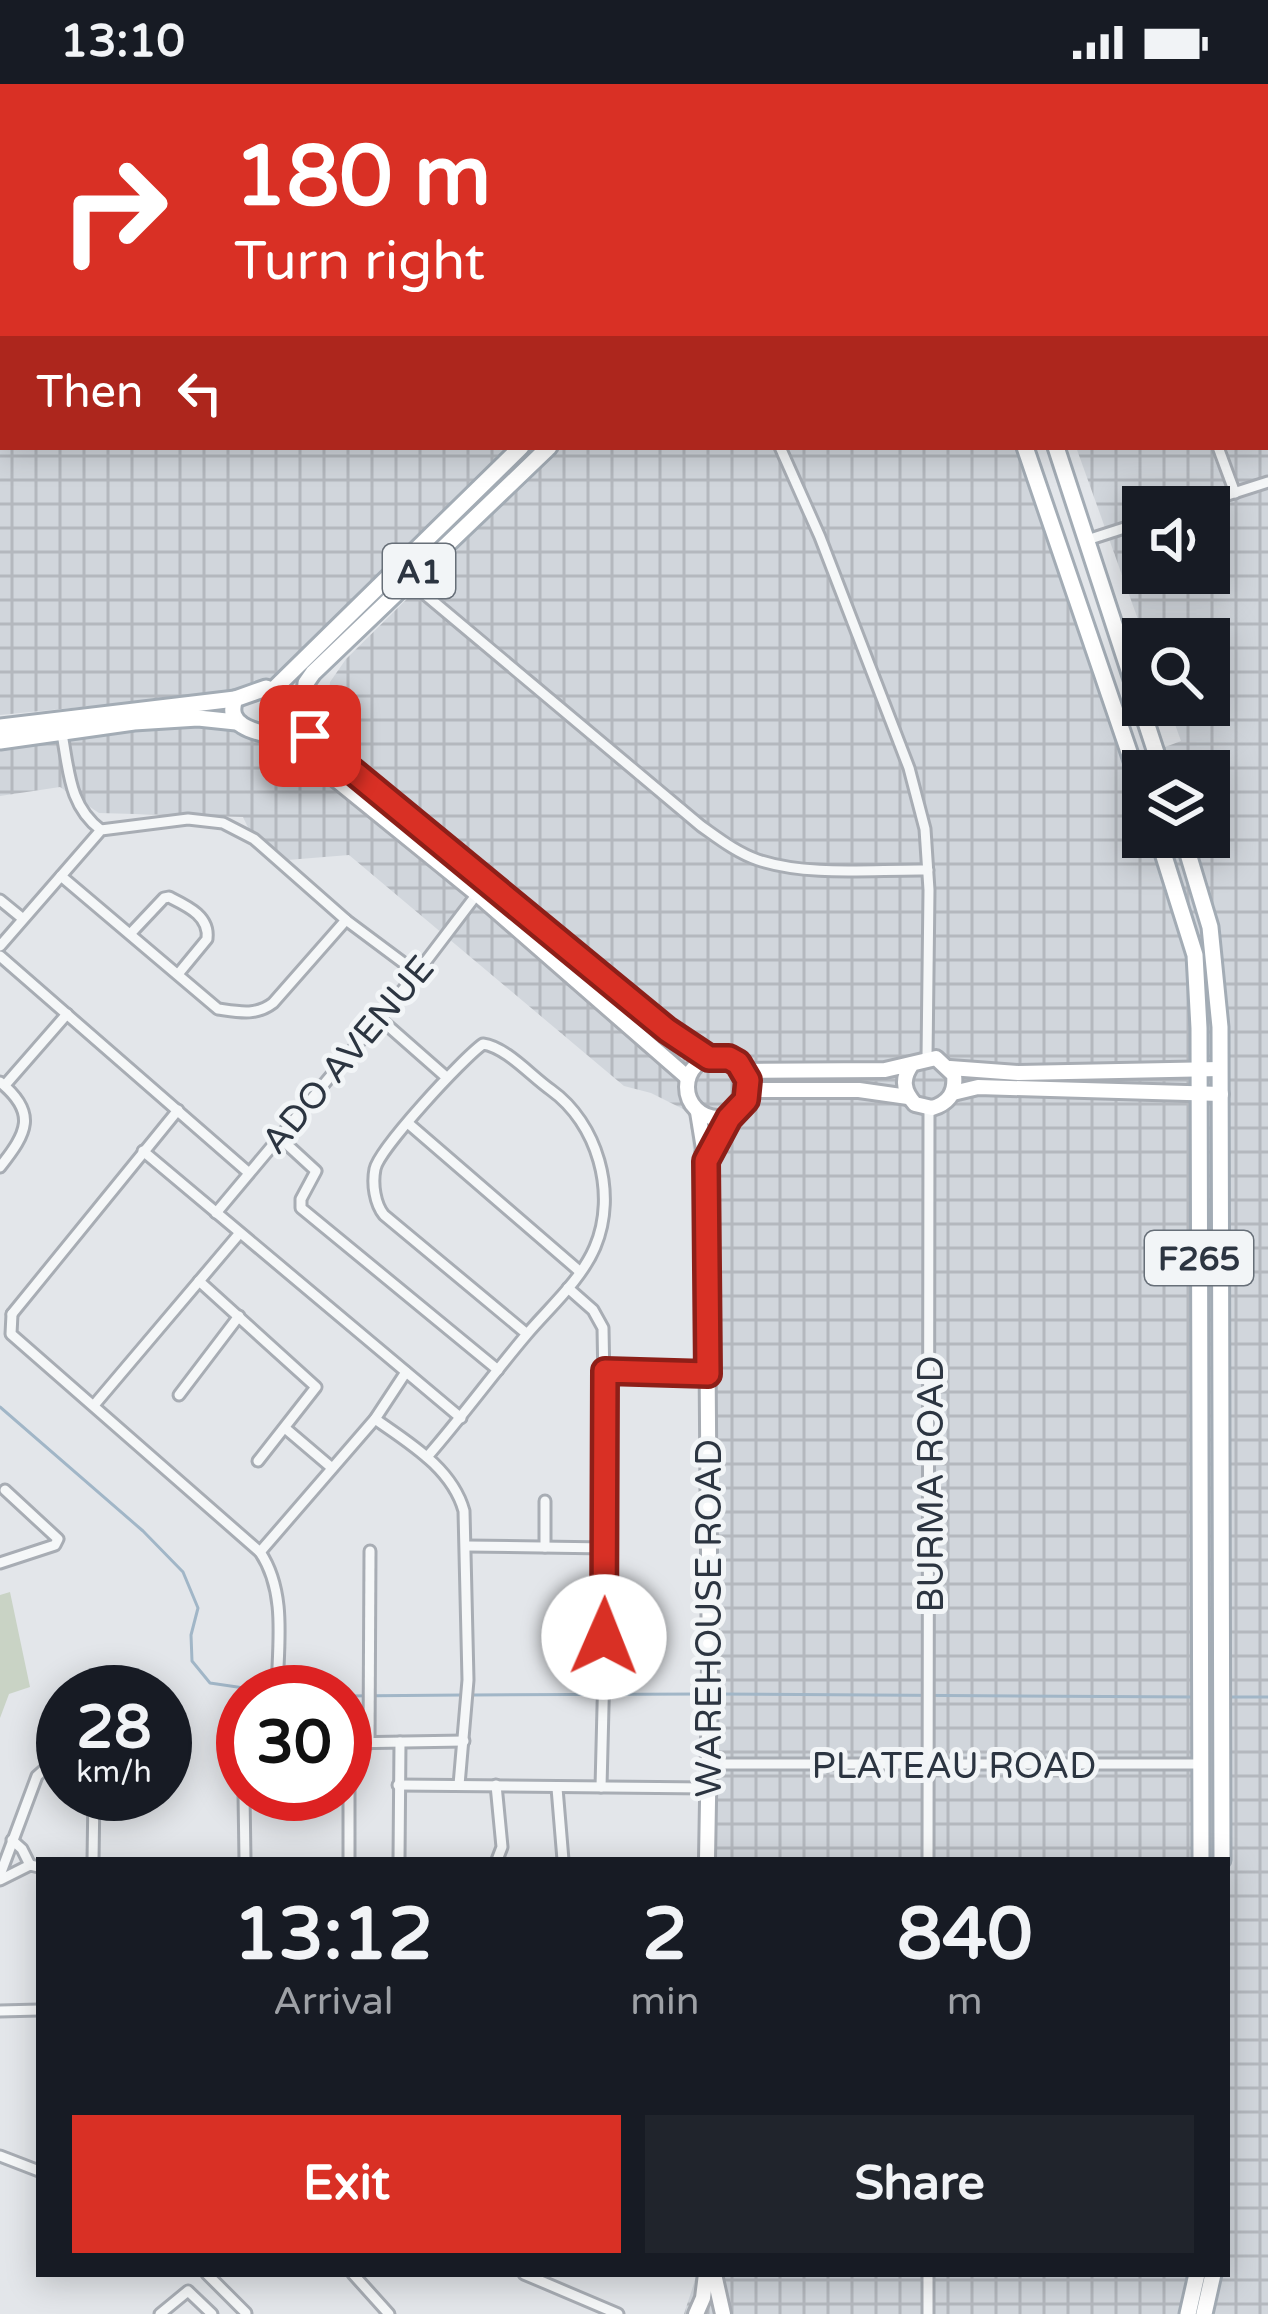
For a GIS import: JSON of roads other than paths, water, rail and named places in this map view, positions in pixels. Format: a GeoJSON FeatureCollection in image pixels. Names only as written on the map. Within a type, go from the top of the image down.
{"type":"FeatureCollection","features":[{"type":"Feature","properties":{"kind":"main road","name":"A1"},"geometry":{"type":"LineString","coordinates":[[304,703],[306,683],[314,673],[518,450]]}},
{"type":"Feature","properties":{"kind":"main road","name":"A1"},"geometry":{"type":"LineString","coordinates":[[275,688],[546,450]]}},
{"type":"Feature","properties":{"kind":"main road"},"geometry":{"type":"LineString","coordinates":[[1026,450],[1128,750]]}},
{"type":"Feature","properties":{"kind":"main road"},"geometry":{"type":"LineString","coordinates":[[1057,450],[1155,750]]}},
{"type":"Feature","properties":{"kind":"main road"},"geometry":{"type":"LineString","coordinates":[[0,727],[235,699],[275,688],[304,703],[302,724],[286,739]]}},
{"type":"Feature","properties":{"kind":"main road"},"geometry":{"type":"LineString","coordinates":[[235,699],[230,710],[236,722]]}},
{"type":"Feature","properties":{"kind":"main road"},"geometry":{"type":"LineString","coordinates":[[0,741],[199,718],[236,722],[286,739],[477,894],[688,1078]]}},
{"type":"Feature","properties":{"kind":"main road"},"geometry":{"type":"LineString","coordinates":[[302,724],[340,763],[667,1030],[709,1058],[729,1058],[744,1071],[749,1090],[740,1109],[729,1118],[698,1112],[689,1098],[688,1078],[709,1058]]}},
{"type":"Feature","properties":{"kind":"main road","name":"F265"},"geometry":{"type":"LineString","coordinates":[[1165,858],[1195,956],[1201,1857]]}},
{"type":"Feature","properties":{"kind":"main road","name":"F265"},"geometry":{"type":"LineString","coordinates":[[1190,858],[1210,927],[1221,1094],[1222,1857]]}},
{"type":"Feature","properties":{"kind":"main road"},"geometry":{"type":"LineString","coordinates":[[744,1071],[885,1070],[920,1061],[944,1062],[950,1068],[953,1093]]}},
{"type":"Feature","properties":{"kind":"main road"},"geometry":{"type":"LineString","coordinates":[[920,1061],[904,1080],[915,1104],[929,1108],[941,1106],[953,1093],[978,1088],[1221,1094]]}},
{"type":"Feature","properties":{"kind":"main road"},"geometry":{"type":"LineString","coordinates":[[950,1068],[1018,1073],[1220,1070]]}},
{"type":"Feature","properties":{"kind":"main road"},"geometry":{"type":"LineString","coordinates":[[749,1090],[859,1090],[908,1096]]}},
{"type":"Feature","properties":{"kind":"main road","name":"WAREHOUSE ROAD"},"geometry":{"type":"LineString","coordinates":[[698,1112],[706,1161],[707,1857]]}},
{"type":"Feature","properties":{"kind":"main road","name":"WAREHOUSE ROAD"},"geometry":{"type":"LineString","coordinates":[[706,1161],[729,1118]]}},
{"type":"Feature","properties":{"kind":"main road"},"geometry":{"type":"LineString","coordinates":[[696,2314],[709,2277]]}},
{"type":"Feature","properties":{"kind":"main road"},"geometry":{"type":"LineString","coordinates":[[711,2277],[723,2314]]}},
{"type":"Feature","properties":{"kind":"main road"},"geometry":{"type":"LineString","coordinates":[[1188,2314],[1196,2277]]}},
{"type":"Feature","properties":{"kind":"main road"},"geometry":{"type":"LineString","coordinates":[[1204,2314],[1213,2277]]}},
{"type":"Feature","properties":{"kind":"street"},"geometry":{"type":"LineString","coordinates":[[781,450],[909,768],[925,829],[928,870],[920,1061]]}},
{"type":"Feature","properties":{"kind":"street"},"geometry":{"type":"LineString","coordinates":[[1219,450],[1235,493]]}},
{"type":"Feature","properties":{"kind":"street"},"geometry":{"type":"LineString","coordinates":[[1230,495],[1268,482]]}},
{"type":"Feature","properties":{"kind":"street"},"geometry":{"type":"LineString","coordinates":[[1088,540],[1122,529]]}},
{"type":"Feature","properties":{"kind":"street"},"geometry":{"type":"LineString","coordinates":[[402,575],[700,826],[729,845],[755,859],[791,867],[928,870]]}},
{"type":"Feature","properties":{"kind":"street"},"geometry":{"type":"LineString","coordinates":[[62,734],[74,796],[83,817],[101,830]]}},
{"type":"Feature","properties":{"kind":"street"},"geometry":{"type":"LineString","coordinates":[[0,946],[101,830],[188,819],[223,823],[254,839],[346,920],[417,973]]}},
{"type":"Feature","properties":{"kind":"street"},"geometry":{"type":"LineString","coordinates":[[61,876],[218,1009],[262,1011],[346,920]]}},
{"type":"Feature","properties":{"kind":"street","name":"ADO AVENUE"},"geometry":{"type":"LineString","coordinates":[[216,1213],[477,894]]}},
{"type":"Feature","properties":{"kind":"street"},"geometry":{"type":"LineString","coordinates":[[131,933],[164,898],[190,908],[209,932],[179,973]]}},
{"type":"Feature","properties":{"kind":"street"},"geometry":{"type":"LineString","coordinates":[[0,900],[22,918]]}},
{"type":"Feature","properties":{"kind":"street"},"geometry":{"type":"LineString","coordinates":[[0,956],[249,1173]]}},
{"type":"Feature","properties":{"kind":"street"},"geometry":{"type":"LineString","coordinates":[[0,1167],[21,1138],[27,1119],[19,1099],[2,1084],[67,1013]]}},
{"type":"Feature","properties":{"kind":"street"},"geometry":{"type":"LineString","coordinates":[[378,1017],[445,1076]]}},
{"type":"Feature","properties":{"kind":"street"},"geometry":{"type":"LineString","coordinates":[[427,1456],[568,1288],[593,1252],[602,1227],[600,1163],[588,1129],[568,1102],[489,1043],[476,1048],[445,1076],[376,1164],[379,1210],[527,1334]]}},
{"type":"Feature","properties":{"kind":"street","name":"BURMA ROAD"},"geometry":{"type":"LineString","coordinates":[[928,1857],[929,1108]]}},
{"type":"Feature","properties":{"kind":"street"},"geometry":{"type":"LineString","coordinates":[[178,1110],[12,1314],[11,1334],[260,1552],[273,1572],[278,1593],[278,1665]]}},
{"type":"Feature","properties":{"kind":"street"},"geometry":{"type":"LineString","coordinates":[[410,1124],[578,1270]]}},
{"type":"Feature","properties":{"kind":"street"},"geometry":{"type":"LineString","coordinates":[[279,1137],[316,1171],[301,1208],[498,1370]]}},
{"type":"Feature","properties":{"kind":"street"},"geometry":{"type":"LineString","coordinates":[[143,1151],[461,1418]]}},
{"type":"Feature","properties":{"kind":"street"},"geometry":{"type":"LineString","coordinates":[[95,1404],[239,1234]]}},
{"type":"Feature","properties":{"kind":"street"},"geometry":{"type":"LineString","coordinates":[[199,1281],[316,1387],[258,1460]]}},
{"type":"Feature","properties":{"kind":"street"},"geometry":{"type":"LineString","coordinates":[[568,1288],[598,1317],[605,1371],[607,1548],[601,1787]]}},
{"type":"Feature","properties":{"kind":"street"},"geometry":{"type":"LineString","coordinates":[[0,1306],[12,1314]]}},
{"type":"Feature","properties":{"kind":"street"},"geometry":{"type":"LineString","coordinates":[[179,1395],[239,1316]]}},
{"type":"Feature","properties":{"kind":"street"},"geometry":{"type":"LineString","coordinates":[[605,1371],[708,1374]]}},
{"type":"Feature","properties":{"kind":"street"},"geometry":{"type":"LineString","coordinates":[[260,1552],[375,1419],[406,1372]]}},
{"type":"Feature","properties":{"kind":"street"},"geometry":{"type":"LineString","coordinates":[[375,1419],[427,1456],[460,1498],[467,1546],[467,1708],[459,1785]]}},
{"type":"Feature","properties":{"kind":"street"},"geometry":{"type":"LineString","coordinates":[[285,1428],[332,1468]]}},
{"type":"Feature","properties":{"kind":"street"},"geometry":{"type":"LineString","coordinates":[[0,1563],[55,1545],[58,1539],[5,1490]]}},
{"type":"Feature","properties":{"kind":"street"},"geometry":{"type":"LineString","coordinates":[[545,1502],[545,1547]]}},
{"type":"Feature","properties":{"kind":"street"},"geometry":{"type":"LineString","coordinates":[[467,1546],[607,1548]]}},
{"type":"Feature","properties":{"kind":"street"},"geometry":{"type":"LineString","coordinates":[[369,1665],[370,1550]]}},
{"type":"Feature","properties":{"kind":"street"},"geometry":{"type":"LineString","coordinates":[[398,1857],[400,1742]]}},
{"type":"Feature","properties":{"kind":"street"},"geometry":{"type":"LineString","coordinates":[[372,1743],[464,1742]]}},
{"type":"Feature","properties":{"kind":"street","name":"PLATEAU ROAD"},"geometry":{"type":"LineString","coordinates":[[707,1764],[1201,1764]]}},
{"type":"Feature","properties":{"kind":"street"},"geometry":{"type":"LineString","coordinates":[[0,1878],[36,1779]]}},
{"type":"Feature","properties":{"kind":"street"},"geometry":{"type":"LineString","coordinates":[[398,1785],[707,1788]]}},
{"type":"Feature","properties":{"kind":"street"},"geometry":{"type":"LineString","coordinates":[[496,1785],[502,1847],[498,1857]]}},
{"type":"Feature","properties":{"kind":"street"},"geometry":{"type":"LineString","coordinates":[[557,1788],[563,1857]]}},
{"type":"Feature","properties":{"kind":"street"},"geometry":{"type":"LineString","coordinates":[[93,1857],[94,1821]]}},
{"type":"Feature","properties":{"kind":"street"},"geometry":{"type":"LineString","coordinates":[[244,1821],[245,1857]]}},
{"type":"Feature","properties":{"kind":"street"},"geometry":{"type":"LineString","coordinates":[[348,1821],[349,1857]]}},
{"type":"Feature","properties":{"kind":"street"},"geometry":{"type":"LineString","coordinates":[[0,1878],[34,1866],[12,1840]]}},
{"type":"Feature","properties":{"kind":"street"},"geometry":{"type":"LineString","coordinates":[[0,2011],[36,2010]]}},
{"type":"Feature","properties":{"kind":"street"},"geometry":{"type":"LineString","coordinates":[[0,2156],[36,2170]]}},
{"type":"Feature","properties":{"kind":"street"},"geometry":{"type":"LineString","coordinates":[[210,2277],[247,2313]]}},
{"type":"Feature","properties":{"kind":"street"},"geometry":{"type":"LineString","coordinates":[[356,2277],[389,2314]]}},
{"type":"Feature","properties":{"kind":"street"},"geometry":{"type":"LineString","coordinates":[[531,2277],[618,2314]]}},
{"type":"Feature","properties":{"kind":"street"},"geometry":{"type":"LineString","coordinates":[[562,2291],[567,2277]]}},
{"type":"Feature","properties":{"kind":"street"},"geometry":{"type":"LineString","coordinates":[[928,2277],[928,2314]]}},
{"type":"Feature","properties":{"kind":"street"},"geometry":{"type":"LineString","coordinates":[[160,2314],[188,2291],[212,2314]]}},
{"type":"Feature","properties":{"kind":"waterway"},"geometry":{"type":"LineString","coordinates":[[0,1407],[143,1531],[183,1572],[198,1608],[191,1635],[192,1661],[216,1684]]}},
{"type":"Feature","properties":{"kind":"waterway"},"geometry":{"type":"LineString","coordinates":[[473,1695],[703,1694]]}},
{"type":"Feature","properties":{"kind":"waterway"},"geometry":{"type":"LineString","coordinates":[[713,1694],[1195,1697]]}},
{"type":"Feature","properties":{"kind":"waterway"},"geometry":{"type":"LineString","coordinates":[[372,1696],[463,1695]]}},
{"type":"Feature","properties":{"kind":"waterway"},"geometry":{"type":"LineString","coordinates":[[1229,1697],[1268,1697]]}}]}
